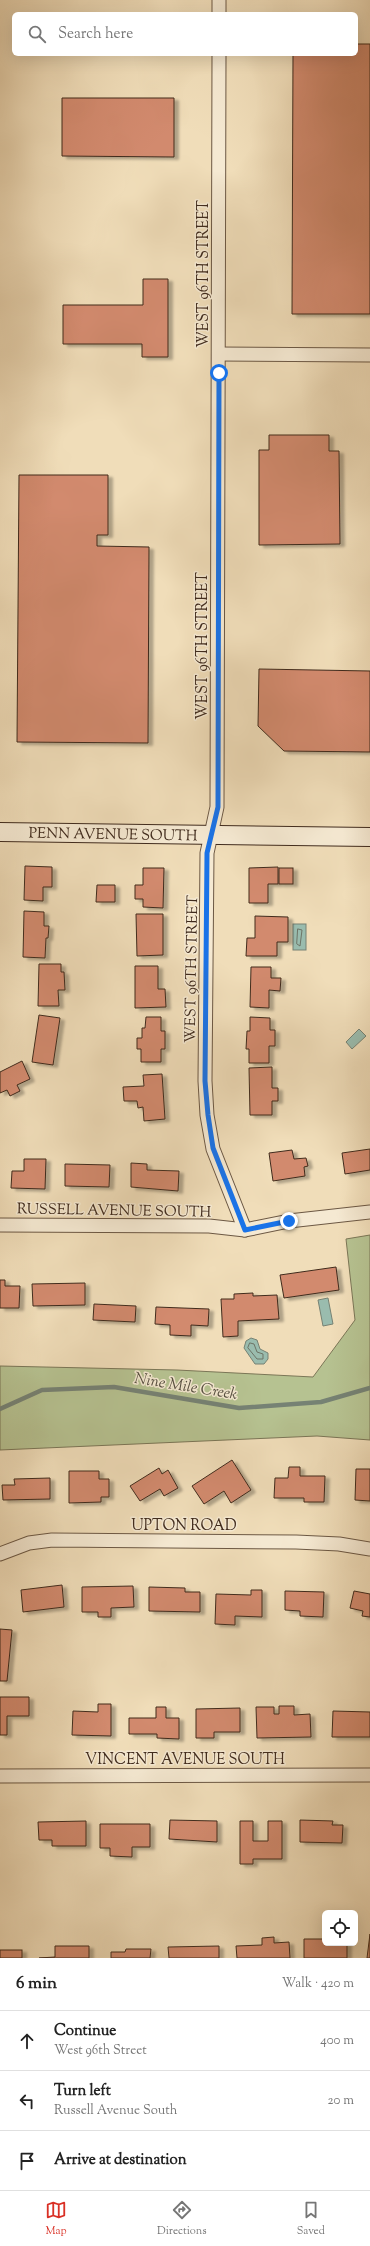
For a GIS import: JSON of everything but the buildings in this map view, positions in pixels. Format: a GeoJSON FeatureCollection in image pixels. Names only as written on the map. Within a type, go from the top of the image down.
{"type":"FeatureCollection","features":[{"type":"Feature","properties":{"kind":"main road","name":"PENN AVENUE SOUTH"},"geometry":{"type":"LineString","coordinates":[[0,832],[370,837]]}},
{"type":"Feature","properties":{"kind":"street"},"geometry":{"type":"LineString","coordinates":[[219,0],[219,12]]}},
{"type":"Feature","properties":{"kind":"street","name":"WEST 96TH STREET"},"geometry":{"type":"LineString","coordinates":[[219,56],[218,807],[207,853],[205,1081],[213,1148],[245,1230]]}},
{"type":"Feature","properties":{"kind":"street"},"geometry":{"type":"LineString","coordinates":[[219,354],[370,355]]}},
{"type":"Feature","properties":{"kind":"street","name":"RUSSELL AVENUE SOUTH"},"geometry":{"type":"LineString","coordinates":[[0,1225],[209,1226],[245,1230],[289,1221],[370,1212]]}},
{"type":"Feature","properties":{"kind":"street","name":"UPTON ROAD"},"geometry":{"type":"LineString","coordinates":[[0,1554],[29,1543],[52,1540],[296,1542],[339,1544],[370,1549]]}},
{"type":"Feature","properties":{"kind":"street","name":"VINCENT AVENUE SOUTH"},"geometry":{"type":"LineString","coordinates":[[0,1776],[370,1775]]}},
{"type":"Feature","properties":{"kind":"green space"},"geometry":{"type":"Polygon","coordinates":[[[370,1235],[370,1440],[317,1436],[0,1450],[0,1366],[177,1370],[313,1377],[355,1320],[346,1239],[370,1235]]]}},
{"type":"Feature","properties":{"kind":"water"},"geometry":{"type":"Polygon","coordinates":[[[293,924],[306,924],[306,950],[293,950],[293,924]]]}},
{"type":"Feature","properties":{"kind":"water"},"geometry":{"type":"Polygon","coordinates":[[[359,1029],[366,1036],[352,1049],[346,1042],[359,1029]]]}},
{"type":"Feature","properties":{"kind":"water"},"geometry":{"type":"Polygon","coordinates":[[[328,1298],[333,1324],[323,1326],[318,1300],[328,1298]]]}},
{"type":"Feature","properties":{"kind":"water"},"geometry":{"type":"Polygon","coordinates":[[[251,1338],[257,1340],[260,1349],[268,1353],[268,1359],[264,1364],[255,1364],[244,1348],[246,1341],[251,1338]]]}},
{"type":"Feature","properties":{"kind":"waterway","name":"Nine Mile Creek"},"geometry":{"type":"LineString","coordinates":[[0,1409],[42,1390],[114,1387],[239,1408],[321,1402],[370,1388]]}},
{"type":"Feature","properties":{"kind":"route"},"geometry":{"type":"LineString","coordinates":[[219,373],[218,807],[207,853],[205,1081],[213,1148],[224,1180],[245,1230],[289,1221]]}}]}
